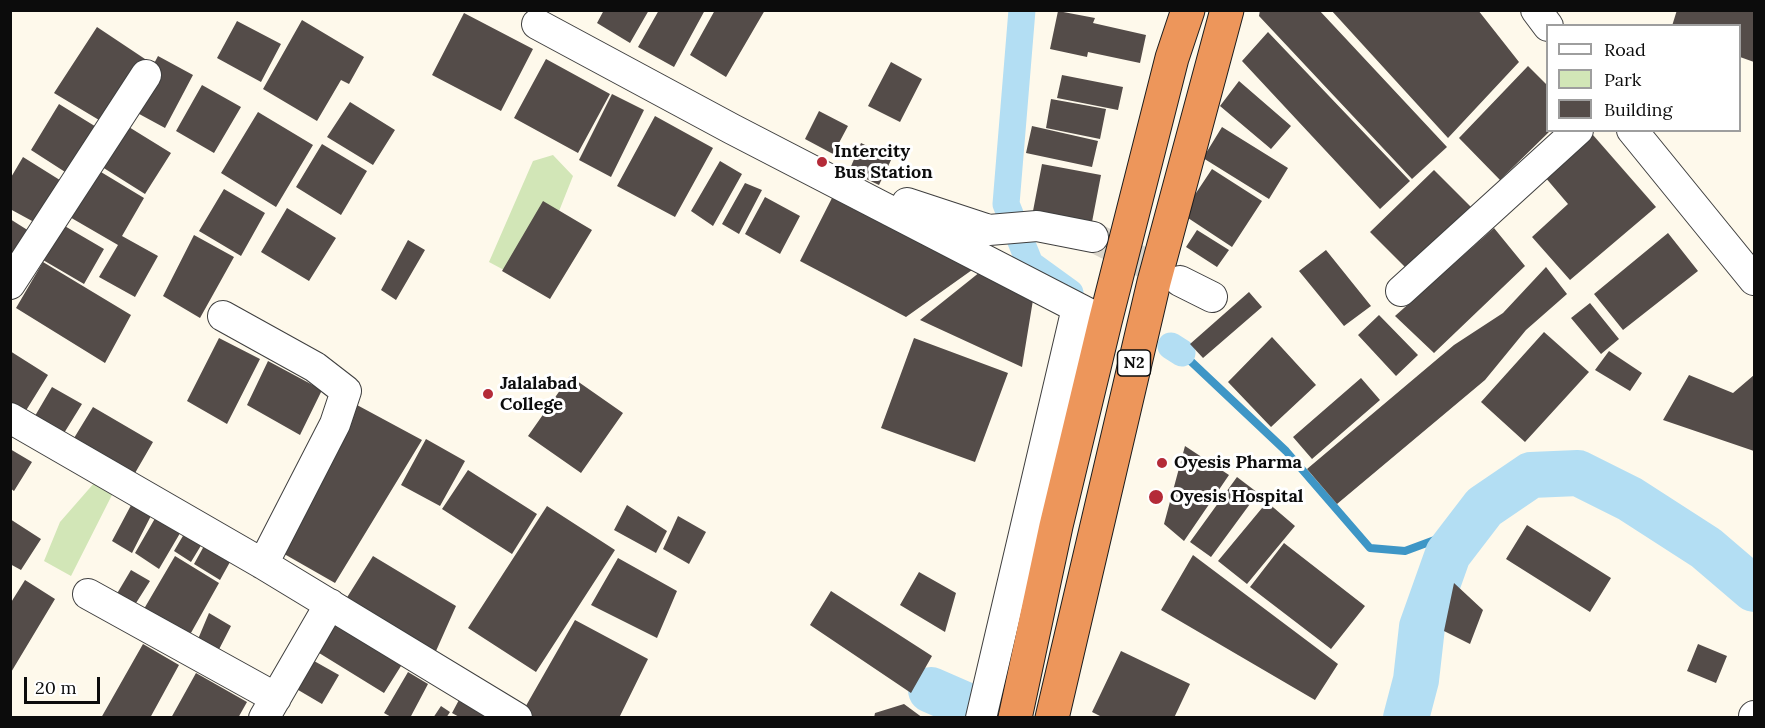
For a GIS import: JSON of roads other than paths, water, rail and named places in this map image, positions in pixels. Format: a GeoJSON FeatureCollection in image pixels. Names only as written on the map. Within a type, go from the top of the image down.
{"type":"FeatureCollection","features":[{"type":"Feature","properties":{"kind":"highway","name":"N2"},"geometry":{"type":"LineString","coordinates":[[1015,717],[1056,526],[1172,58],[1188,10]]}},
{"type":"Feature","properties":{"kind":"highway","name":"N2"},"geometry":{"type":"LineString","coordinates":[[1052,717],[1151,292],[1227,10]]}},
{"type":"Feature","properties":{"kind":"street"},"geometry":{"type":"LineString","coordinates":[[1536,10],[1546,24]]}},
{"type":"Feature","properties":{"kind":"street"},"geometry":{"type":"LineString","coordinates":[[537,24],[732,129],[1106,322]]}},
{"type":"Feature","properties":{"kind":"street"},"geometry":{"type":"LineString","coordinates":[[10,284],[146,75]]}},
{"type":"Feature","properties":{"kind":"street"},"geometry":{"type":"LineString","coordinates":[[732,129],[762,132],[864,189],[989,230],[1037,226],[1093,237]]}},
{"type":"Feature","properties":{"kind":"street"},"geometry":{"type":"LineString","coordinates":[[1401,291],[1576,132]]}},
{"type":"Feature","properties":{"kind":"street"},"geometry":{"type":"LineString","coordinates":[[1634,132],[1755,280]]}},
{"type":"Feature","properties":{"kind":"street"},"geometry":{"type":"LineString","coordinates":[[1180,281],[1212,297]]}},
{"type":"Feature","properties":{"kind":"street"},"geometry":{"type":"LineString","coordinates":[[981,717],[1077,308]]}},
{"type":"Feature","properties":{"kind":"street"},"geometry":{"type":"LineString","coordinates":[[223,316],[315,367],[346,391],[335,424],[263,564]]}},
{"type":"Feature","properties":{"kind":"street"},"geometry":{"type":"LineString","coordinates":[[10,418],[263,564],[517,717]]}},
{"type":"Feature","properties":{"kind":"street"},"geometry":{"type":"LineString","coordinates":[[88,594],[270,708],[330,604]]}},
{"type":"Feature","properties":{"kind":"waterway"},"geometry":{"type":"LineString","coordinates":[[1022,10],[1006,204],[1030,264],[1070,293]]}},
{"type":"Feature","properties":{"kind":"waterway"},"geometry":{"type":"LineString","coordinates":[[1171,346],[1182,353]]}},
{"type":"Feature","properties":{"kind":"waterway"},"geometry":{"type":"LineString","coordinates":[[1182,353],[1286,451],[1370,548],[1405,551],[1467,528]]}},
{"type":"Feature","properties":{"kind":"waterway"},"geometry":{"type":"LineString","coordinates":[[1406,718],[1416,680],[1422,627],[1448,554],[1484,507],[1531,475],[1578,473],[1630,499],[1706,548],[1754,589]]}},
{"type":"Feature","properties":{"kind":"waterway"},"geometry":{"type":"LineString","coordinates":[[931,690],[970,707]]}},
{"type":"Feature","properties":{"kind":"tunnel"},"geometry":{"type":"LineString","coordinates":[[1093,237],[1180,281]]}},
{"type":"Feature","properties":{"kind":"place","name":"Intercity Bus Station"},"geometry":{"type":"Point","coordinates":[822,162]}},
{"type":"Feature","properties":{"kind":"place","name":"Jalalabad College"},"geometry":{"type":"Point","coordinates":[488,394]}},
{"type":"Feature","properties":{"kind":"place","name":"Oyesis Pharma"},"geometry":{"type":"Point","coordinates":[1162,463]}},
{"type":"Feature","properties":{"kind":"place","name":"Oyesis Hospital"},"geometry":{"type":"Point","coordinates":[1156,497]}}]}
